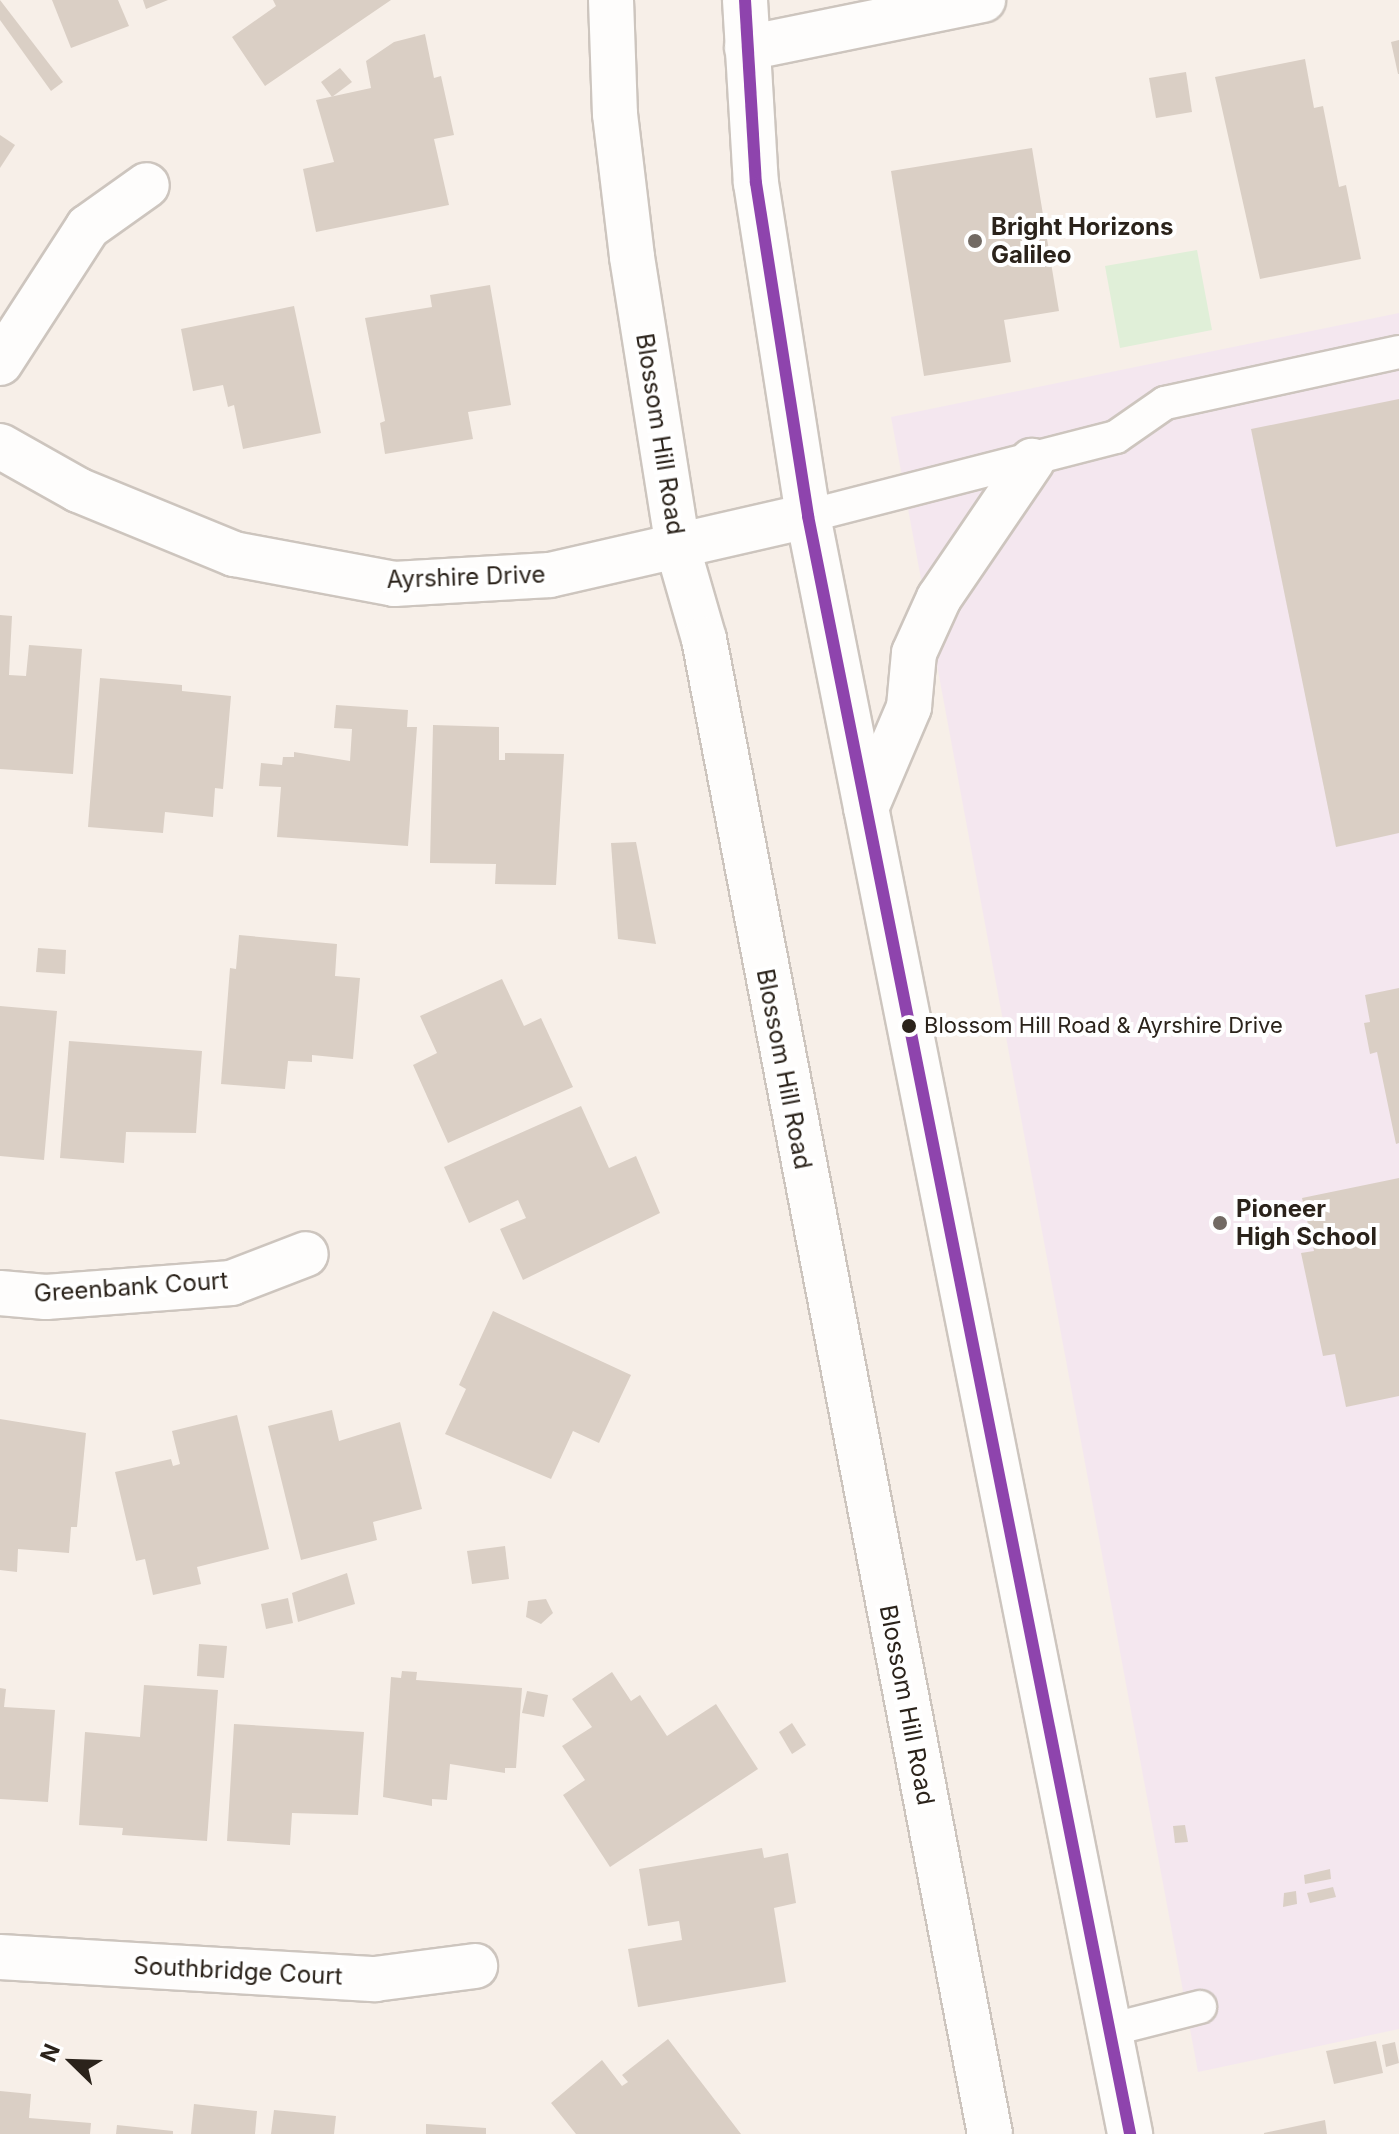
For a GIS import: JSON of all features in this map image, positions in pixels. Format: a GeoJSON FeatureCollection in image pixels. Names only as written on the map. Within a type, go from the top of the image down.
{"type":"FeatureCollection","features":[{"type":"Feature","properties":{"kind":"main road","name":"Blossom Hill Road"},"geometry":{"type":"LineString","coordinates":[[611,0],[615,114],[630,241],[678,549],[704,639],[990,2134]]}},
{"type":"Feature","properties":{"kind":"main road"},"geometry":{"type":"LineString","coordinates":[[745,0],[756,183],[808,516],[1130,2134]]}},
{"type":"Feature","properties":{"kind":"main road"},"geometry":{"type":"LineString","coordinates":[[747,48],[983,0]]}},
{"type":"Feature","properties":{"kind":"main road"},"geometry":{"type":"LineString","coordinates":[[0,363],[88,227],[147,185]]}},
{"type":"Feature","properties":{"kind":"main road","name":"Ayrshire Drive"},"geometry":{"type":"LineString","coordinates":[[0,446],[78,490],[234,554],[394,584],[550,575],[678,549],[808,516]]}},
{"type":"Feature","properties":{"kind":"main road"},"geometry":{"type":"LineString","coordinates":[[866,808],[909,707],[914,653],[939,598],[1032,461]]}},
{"type":"Feature","properties":{"kind":"main road","name":"Greenbank Court"},"geometry":{"type":"LineString","coordinates":[[0,1293],[46,1297],[231,1283],[306,1254]]}},
{"type":"Feature","properties":{"kind":"main road","name":"Southbridge Court"},"geometry":{"type":"LineString","coordinates":[[0,1957],[375,1979],[475,1966]]}},
{"type":"Feature","properties":{"kind":"lane"},"geometry":{"type":"LineString","coordinates":[[808,516],[1116,437],[1165,403],[1399,352]]}},
{"type":"Feature","properties":{"kind":"lane"},"geometry":{"type":"LineString","coordinates":[[1109,2030],[1200,2007]]}},
{"type":"Feature","properties":{"kind":"shaded area","name":"Pioneer High School"},"geometry":{"type":"Polygon","coordinates":[[[1399,313],[1399,2029],[1198,2072],[891,417],[1399,313]]]}},
{"type":"Feature","properties":{"kind":"green space"},"geometry":{"type":"Polygon","coordinates":[[[1197,250],[1212,330],[1120,348],[1105,266],[1197,250]]]}},
{"type":"Feature","properties":{"kind":"building"},"geometry":{"type":"Polygon","coordinates":[[[0,0],[63,82],[51,91],[0,20],[0,0]]]}},
{"type":"Feature","properties":{"kind":"building"},"geometry":{"type":"Polygon","coordinates":[[[52,0],[118,0],[129,26],[71,48],[52,0]]]}},
{"type":"Feature","properties":{"kind":"building"},"geometry":{"type":"Polygon","coordinates":[[[143,0],[168,0],[146,9],[143,0]]]}},
{"type":"Feature","properties":{"kind":"building"},"geometry":{"type":"Polygon","coordinates":[[[273,0],[391,0],[265,86],[232,37],[276,6],[273,0]]]}},
{"type":"Feature","properties":{"kind":"building"},"geometry":{"type":"Polygon","coordinates":[[[425,34],[434,78],[441,76],[454,135],[434,139],[449,205],[316,232],[303,169],[334,162],[316,100],[371,88],[366,61],[394,42],[425,34]]]}},
{"type":"Feature","properties":{"kind":"building"},"geometry":{"type":"Polygon","coordinates":[[[1399,40],[1399,74],[1398,74],[1391,42],[1399,40]]]}},
{"type":"Feature","properties":{"kind":"building"},"geometry":{"type":"Polygon","coordinates":[[[1305,59],[1314,108],[1323,106],[1339,187],[1346,185],[1361,259],[1260,279],[1215,77],[1305,59]]]}},
{"type":"Feature","properties":{"kind":"building"},"geometry":{"type":"Polygon","coordinates":[[[340,68],[352,82],[332,97],[321,82],[340,68]]]}},
{"type":"Feature","properties":{"kind":"building"},"geometry":{"type":"Polygon","coordinates":[[[1186,72],[1192,112],[1156,118],[1149,78],[1186,72]]]}},
{"type":"Feature","properties":{"kind":"building"},"geometry":{"type":"Polygon","coordinates":[[[0,135],[15,145],[0,168],[0,135]]]}},
{"type":"Feature","properties":{"kind":"building","name":"Bright Horizons Galileo"},"geometry":{"type":"Polygon","coordinates":[[[1032,148],[1059,311],[1004,320],[1011,362],[924,376],[891,171],[1032,148]]]}},
{"type":"Feature","properties":{"kind":"building"},"geometry":{"type":"Polygon","coordinates":[[[490,285],[511,405],[468,412],[473,439],[385,454],[380,423],[385,421],[365,318],[432,307],[430,295],[490,285]]]}},
{"type":"Feature","properties":{"kind":"building"},"geometry":{"type":"Polygon","coordinates":[[[294,306],[321,433],[243,449],[234,405],[228,407],[223,385],[193,391],[181,329],[294,306]]]}},
{"type":"Feature","properties":{"kind":"building"},"geometry":{"type":"Polygon","coordinates":[[[1399,399],[1399,833],[1336,847],[1251,429],[1399,399]]]}},
{"type":"Feature","properties":{"kind":"building"},"geometry":{"type":"Polygon","coordinates":[[[0,615],[12,616],[9,675],[26,676],[29,645],[82,649],[73,774],[0,769],[0,615]]]}},
{"type":"Feature","properties":{"kind":"building"},"geometry":{"type":"Polygon","coordinates":[[[100,678],[182,685],[182,691],[231,696],[223,789],[215,788],[213,817],[165,812],[163,833],[88,827],[100,678]]]}},
{"type":"Feature","properties":{"kind":"building"},"geometry":{"type":"Polygon","coordinates":[[[336,705],[408,710],[407,727],[417,727],[408,846],[277,837],[281,787],[259,786],[261,763],[282,765],[283,757],[294,757],[294,752],[350,761],[352,729],[334,728],[336,705]]]}},
{"type":"Feature","properties":{"kind":"building"},"geometry":{"type":"Polygon","coordinates":[[[433,725],[499,727],[499,760],[505,760],[505,753],[564,754],[556,885],[495,884],[496,864],[430,863],[433,725]]]}},
{"type":"Feature","properties":{"kind":"building"},"geometry":{"type":"Polygon","coordinates":[[[636,842],[656,944],[618,939],[611,843],[636,842]]]}},
{"type":"Feature","properties":{"kind":"building"},"geometry":{"type":"Polygon","coordinates":[[[239,935],[337,944],[335,976],[360,978],[353,1059],[312,1055],[312,1062],[288,1061],[285,1089],[221,1084],[230,968],[236,969],[239,935]]]}},
{"type":"Feature","properties":{"kind":"building"},"geometry":{"type":"Polygon","coordinates":[[[38,948],[66,950],[65,974],[36,972],[38,948]]]}},
{"type":"Feature","properties":{"kind":"building"},"geometry":{"type":"Polygon","coordinates":[[[502,979],[524,1026],[541,1018],[573,1087],[448,1143],[413,1065],[437,1053],[420,1016],[502,979]]]}},
{"type":"Feature","properties":{"kind":"building"},"geometry":{"type":"Polygon","coordinates":[[[1399,988],[1399,1143],[1396,1144],[1377,1052],[1370,1054],[1364,1023],[1370,1022],[1365,995],[1399,988]]]}},
{"type":"Feature","properties":{"kind":"building"},"geometry":{"type":"Polygon","coordinates":[[[0,1006],[57,1011],[44,1160],[0,1156],[0,1006]]]}},
{"type":"Feature","properties":{"kind":"building"},"geometry":{"type":"Polygon","coordinates":[[[69,1041],[202,1051],[196,1133],[126,1132],[124,1163],[60,1158],[69,1041]]]}},
{"type":"Feature","properties":{"kind":"building"},"geometry":{"type":"Polygon","coordinates":[[[581,1106],[609,1168],[636,1156],[660,1213],[523,1280],[500,1229],[526,1218],[518,1200],[469,1223],[444,1167],[581,1106]]]}},
{"type":"Feature","properties":{"kind":"building"},"geometry":{"type":"Polygon","coordinates":[[[1399,1178],[1399,1396],[1346,1407],[1335,1354],[1323,1356],[1301,1253],[1314,1251],[1302,1198],[1399,1178]]]}},
{"type":"Feature","properties":{"kind":"building"},"geometry":{"type":"Polygon","coordinates":[[[493,1311],[631,1375],[599,1443],[573,1431],[551,1479],[445,1434],[466,1389],[459,1385],[493,1311]]]}},
{"type":"Feature","properties":{"kind":"building"},"geometry":{"type":"Polygon","coordinates":[[[332,1410],[339,1441],[400,1422],[422,1509],[373,1522],[377,1540],[301,1560],[268,1426],[332,1410]]]}},
{"type":"Feature","properties":{"kind":"building"},"geometry":{"type":"Polygon","coordinates":[[[237,1415],[269,1549],[197,1567],[201,1584],[153,1595],[145,1559],[136,1561],[115,1472],[171,1459],[173,1466],[180,1464],[172,1431],[237,1415]]]}},
{"type":"Feature","properties":{"kind":"building"},"geometry":{"type":"Polygon","coordinates":[[[0,1419],[86,1433],[77,1527],[71,1527],[69,1553],[18,1549],[17,1572],[0,1570],[0,1419]]]}},
{"type":"Feature","properties":{"kind":"building"},"geometry":{"type":"Polygon","coordinates":[[[505,1546],[509,1579],[472,1584],[467,1551],[505,1546]]]}},
{"type":"Feature","properties":{"kind":"building"},"geometry":{"type":"Polygon","coordinates":[[[347,1573],[355,1604],[298,1622],[292,1593],[347,1573]]]}},
{"type":"Feature","properties":{"kind":"building"},"geometry":{"type":"Polygon","coordinates":[[[288,1598],[293,1623],[266,1629],[261,1604],[288,1598]]]}},
{"type":"Feature","properties":{"kind":"building"},"geometry":{"type":"Polygon","coordinates":[[[546,1599],[553,1613],[541,1624],[526,1617],[528,1601],[546,1599]]]}},
{"type":"Feature","properties":{"kind":"building"},"geometry":{"type":"Polygon","coordinates":[[[199,1644],[227,1646],[224,1678],[197,1676],[199,1644]]]}},
{"type":"Feature","properties":{"kind":"building"},"geometry":{"type":"Polygon","coordinates":[[[402,1671],[417,1672],[416,1680],[522,1688],[516,1768],[505,1768],[505,1773],[450,1764],[447,1800],[432,1799],[432,1806],[383,1797],[391,1677],[401,1678],[402,1671]]]}},
{"type":"Feature","properties":{"kind":"building"},"geometry":{"type":"Polygon","coordinates":[[[612,1672],[631,1701],[640,1695],[667,1736],[716,1704],[758,1769],[610,1867],[563,1795],[585,1780],[562,1746],[592,1727],[572,1699],[612,1672]]]}},
{"type":"Feature","properties":{"kind":"building"},"geometry":{"type":"Polygon","coordinates":[[[144,1685],[218,1690],[207,1841],[122,1835],[123,1828],[79,1825],[85,1732],[140,1737],[144,1685]]]}},
{"type":"Feature","properties":{"kind":"building"},"geometry":{"type":"Polygon","coordinates":[[[0,1688],[6,1689],[4,1707],[55,1710],[48,1802],[0,1799],[0,1688]]]}},
{"type":"Feature","properties":{"kind":"building"},"geometry":{"type":"Polygon","coordinates":[[[527,1691],[548,1695],[544,1717],[522,1713],[527,1691]]]}},
{"type":"Feature","properties":{"kind":"building"},"geometry":{"type":"Polygon","coordinates":[[[792,1723],[806,1745],[792,1754],[779,1732],[792,1723]]]}},
{"type":"Feature","properties":{"kind":"building"},"geometry":{"type":"Polygon","coordinates":[[[234,1724],[364,1732],[358,1815],[292,1813],[290,1845],[227,1841],[234,1724]]]}},
{"type":"Feature","properties":{"kind":"building"},"geometry":{"type":"Polygon","coordinates":[[[1185,1825],[1188,1842],[1175,1843],[1173,1826],[1185,1825]]]}},
{"type":"Feature","properties":{"kind":"building"},"geometry":{"type":"Polygon","coordinates":[[[762,1848],[764,1858],[788,1853],[796,1903],[774,1908],[786,1982],[638,2007],[628,1949],[682,1940],[679,1921],[648,1926],[639,1869],[762,1848]]]}},
{"type":"Feature","properties":{"kind":"building"},"geometry":{"type":"Polygon","coordinates":[[[1330,1869],[1331,1879],[1305,1884],[1304,1875],[1330,1869]]]}},
{"type":"Feature","properties":{"kind":"building"},"geometry":{"type":"Polygon","coordinates":[[[1333,1887],[1336,1897],[1310,1903],[1307,1893],[1333,1887]]]}},
{"type":"Feature","properties":{"kind":"building"},"geometry":{"type":"Polygon","coordinates":[[[1296,1891],[1297,1904],[1283,1907],[1284,1893],[1296,1891]]]}},
{"type":"Feature","properties":{"kind":"building"},"geometry":{"type":"Polygon","coordinates":[[[668,2039],[741,2134],[576,2134],[551,2103],[602,2060],[622,2086],[628,2082],[622,2075],[668,2039]]]}},
{"type":"Feature","properties":{"kind":"building"},"geometry":{"type":"Polygon","coordinates":[[[1376,2041],[1383,2073],[1334,2084],[1326,2051],[1376,2041]]]}},
{"type":"Feature","properties":{"kind":"building"},"geometry":{"type":"Polygon","coordinates":[[[1395,2042],[1399,2063],[1386,2067],[1382,2045],[1395,2042]]]}},
{"type":"Feature","properties":{"kind":"building"},"geometry":{"type":"Polygon","coordinates":[[[0,2091],[31,2094],[29,2118],[91,2123],[90,2134],[0,2134],[0,2091]]]}},
{"type":"Feature","properties":{"kind":"building"},"geometry":{"type":"Polygon","coordinates":[[[194,2104],[257,2111],[255,2134],[191,2134],[194,2104]]]}},
{"type":"Feature","properties":{"kind":"building"},"geometry":{"type":"Polygon","coordinates":[[[274,2110],[336,2116],[334,2134],[271,2134],[274,2110]]]}},
{"type":"Feature","properties":{"kind":"building"},"geometry":{"type":"Polygon","coordinates":[[[1325,2120],[1327,2134],[1264,2134],[1264,2133],[1325,2120]]]}},
{"type":"Feature","properties":{"kind":"building"},"geometry":{"type":"Polygon","coordinates":[[[426,2124],[486,2128],[486,2134],[426,2134],[426,2124]]]}},
{"type":"Feature","properties":{"kind":"building"},"geometry":{"type":"Polygon","coordinates":[[[117,2125],[173,2131],[173,2134],[116,2134],[117,2125]]]}},
{"type":"Feature","properties":{"kind":"transit line"},"geometry":{"type":"LineString","coordinates":[[745,0],[756,183],[808,516],[1130,2134]]}},
{"type":"Feature","properties":{"kind":"place","name":"Bright Horizons Galileo"},"geometry":{"type":"Point","coordinates":[975,241]}},
{"type":"Feature","properties":{"kind":"place","name":"Blossom Hill Road & Ayrshire Drive"},"geometry":{"type":"Point","coordinates":[909,1026]}},
{"type":"Feature","properties":{"kind":"place","name":"Pioneer High School"},"geometry":{"type":"Point","coordinates":[1220,1223]}}]}
